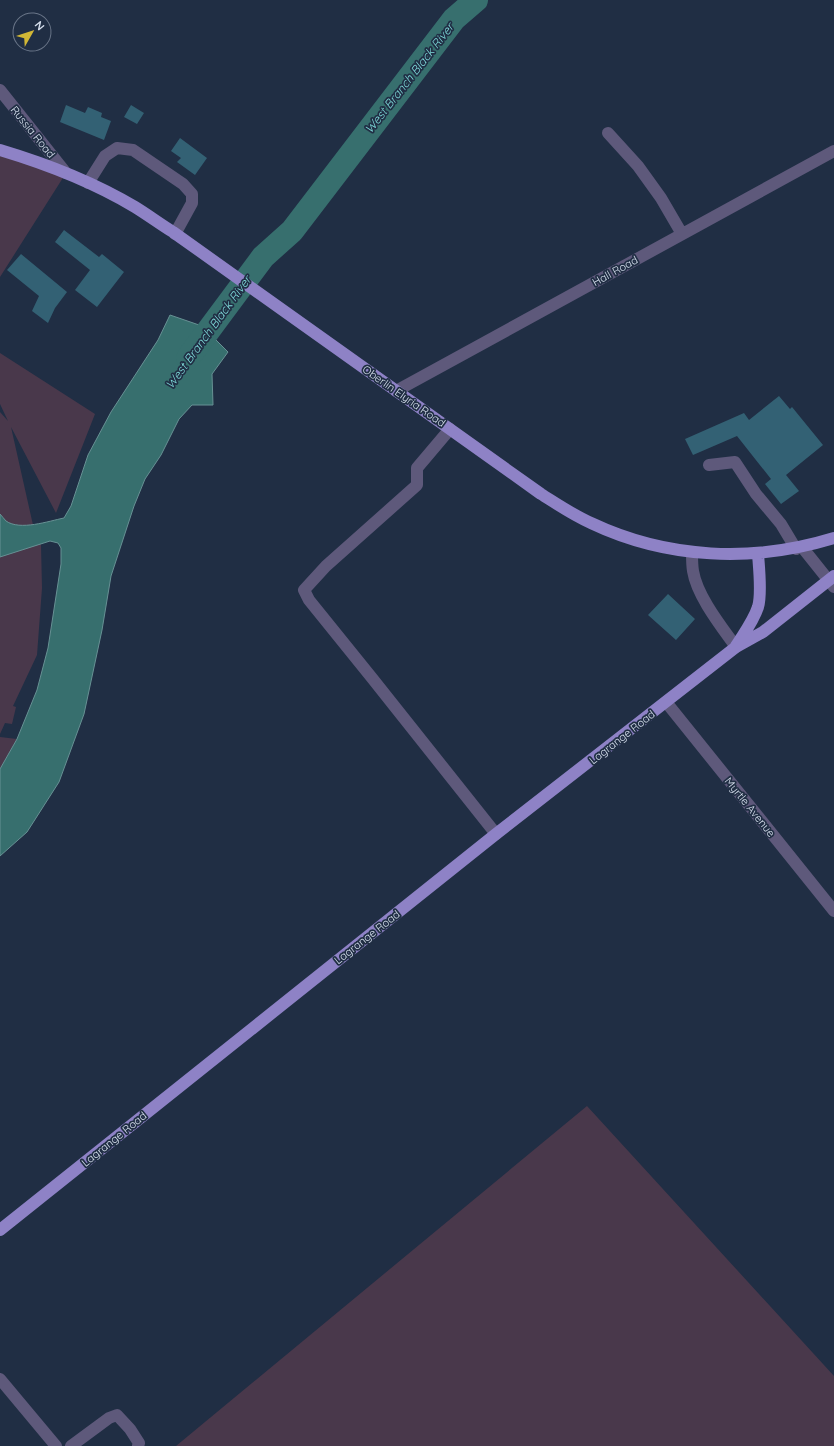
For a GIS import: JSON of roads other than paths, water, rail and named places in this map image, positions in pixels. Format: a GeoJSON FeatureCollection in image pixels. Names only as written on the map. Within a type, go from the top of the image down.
{"type":"FeatureCollection","features":[{"type":"Feature","properties":{"kind":"main road","name":"Oberlin Elyria Road"},"geometry":{"type":"LineString","coordinates":[[0,150],[66,173],[134,206],[220,265],[541,494],[565,510],[590,523],[644,543],[692,552],[729,555],[758,554],[799,548],[834,538]]}},
{"type":"Feature","properties":{"kind":"main road","name":"Lagrange Road"},"geometry":{"type":"LineString","coordinates":[[736,647],[751,624],[758,606],[758,554]]}},
{"type":"Feature","properties":{"kind":"main road","name":"Lagrange Road"},"geometry":{"type":"LineString","coordinates":[[0,1230],[496,834],[736,647],[763,632],[832,581]]}},
{"type":"Feature","properties":{"kind":"street","name":"Russia Road"},"geometry":{"type":"LineString","coordinates":[[0,90],[66,173]]}},
{"type":"Feature","properties":{"kind":"street"},"geometry":{"type":"LineString","coordinates":[[608,133],[638,166],[682,234]]}},
{"type":"Feature","properties":{"kind":"street"},"geometry":{"type":"LineString","coordinates":[[88,183],[105,156],[117,148],[134,150],[183,184],[192,194],[192,203],[175,234]]}},
{"type":"Feature","properties":{"kind":"street","name":"Hall Road"},"geometry":{"type":"LineString","coordinates":[[396,391],[834,151]]}},
{"type":"Feature","properties":{"kind":"street"},"geometry":{"type":"LineString","coordinates":[[450,429],[417,468],[417,486],[326,566],[304,590],[308,600],[496,834]]}},
{"type":"Feature","properties":{"kind":"street"},"geometry":{"type":"LineString","coordinates":[[709,465],[735,462],[756,494],[799,548],[832,581]]}},
{"type":"Feature","properties":{"kind":"street"},"geometry":{"type":"LineString","coordinates":[[692,552],[693,572],[699,588],[713,614],[736,647]]}},
{"type":"Feature","properties":{"kind":"street","name":"Myrtle Avenue"},"geometry":{"type":"LineString","coordinates":[[666,702],[834,911]]}},
{"type":"Feature","properties":{"kind":"street"},"geometry":{"type":"LineString","coordinates":[[0,1379],[56,1446]]}},
{"type":"Feature","properties":{"kind":"street"},"geometry":{"type":"LineString","coordinates":[[71,1446],[109,1418],[117,1415],[130,1429],[138,1443],[138,1446]]}},
{"type":"Feature","properties":{"kind":"water"},"geometry":{"type":"Polygon","coordinates":[[[170,315],[202,326],[228,352],[212,374],[213,405],[192,405],[179,419],[161,455],[145,479],[134,506],[111,576],[102,630],[84,714],[59,782],[27,832],[0,856],[0,769],[17,739],[37,690],[48,648],[61,564],[61,548],[58,543],[50,541],[0,557],[0,514],[6,521],[19,525],[35,524],[64,518],[71,506],[88,455],[111,412],[158,340],[170,315]]]}},
{"type":"Feature","properties":{"kind":"waterway","name":"West Branch Black River"},"geometry":{"type":"LineString","coordinates":[[188,358],[263,257],[292,231],[454,19],[476,0]]}}]}
